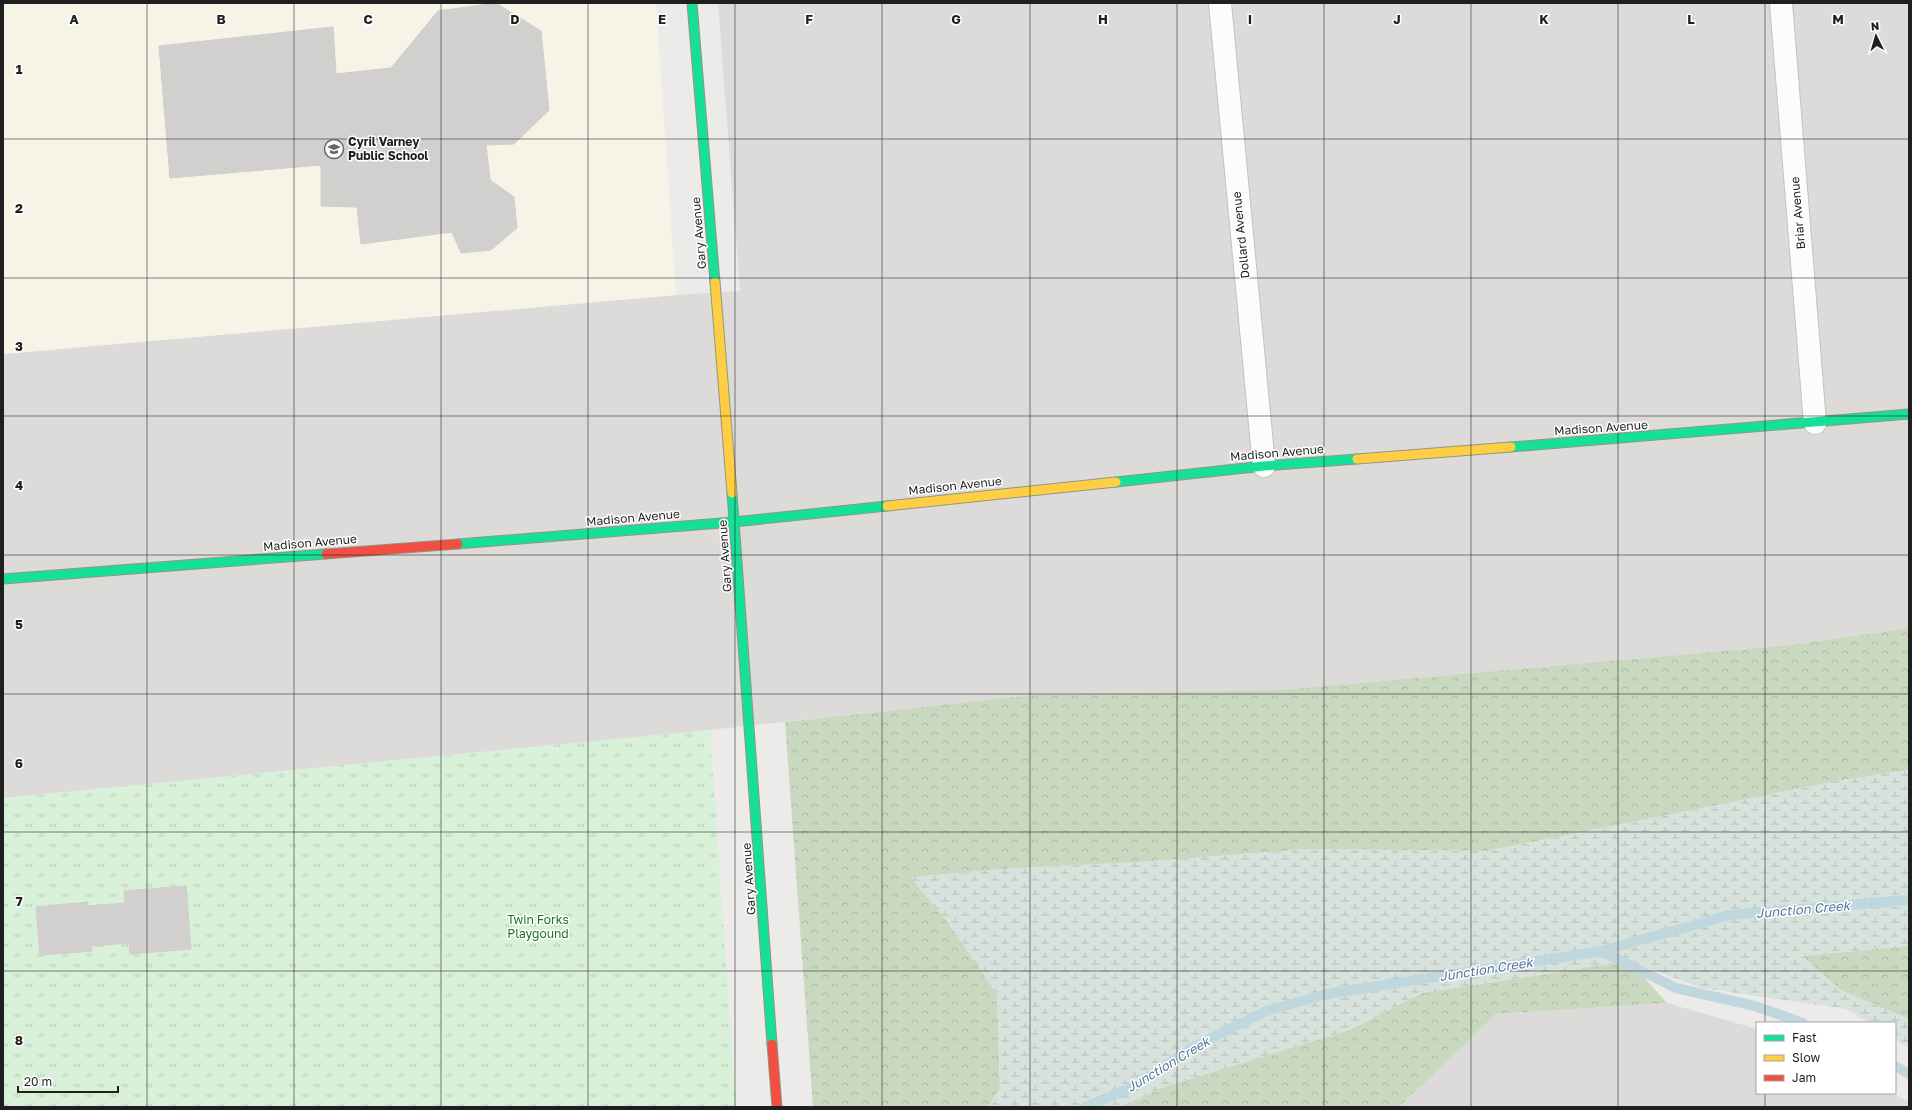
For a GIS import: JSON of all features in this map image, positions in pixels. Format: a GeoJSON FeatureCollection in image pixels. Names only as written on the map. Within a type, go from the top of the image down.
{"type":"FeatureCollection","features":[{"type":"Feature","properties":{"kind":"street","name":"Gary Avenue"},"geometry":{"type":"LineString","coordinates":[[692,3],[734,522],[777,1107]]}},
{"type":"Feature","properties":{"kind":"street","name":"Dollard Avenue"},"geometry":{"type":"LineString","coordinates":[[1220,3],[1264,466]]}},
{"type":"Feature","properties":{"kind":"street","name":"Briar Avenue"},"geometry":{"type":"LineString","coordinates":[[1781,3],[1815,423]]}},
{"type":"Feature","properties":{"kind":"street","name":"Madison Avenue"},"geometry":{"type":"LineString","coordinates":[[3,580],[734,522],[1264,466],[1815,423],[1909,414]]}},
{"type":"Feature","properties":{"kind":"shaded area","name":"Cyril Varney Public School"},"geometry":{"type":"Polygon","coordinates":[[[3,3],[656,3],[676,295],[3,354],[3,3]]]}},
{"type":"Feature","properties":{"kind":"shaded area"},"geometry":{"type":"Polygon","coordinates":[[[718,3],[1909,3],[1909,628],[1791,645],[1270,691],[1031,695],[710,730],[3,798],[3,354],[676,295],[740,291],[718,3]]]}},
{"type":"Feature","properties":{"kind":"shaded area"},"geometry":{"type":"Polygon","coordinates":[[[1667,1003],[1756,1029],[1756,1094],[1894,1094],[1909,1102],[1909,1107],[1399,1107],[1496,1014],[1667,1003]]]}},
{"type":"Feature","properties":{"kind":"green space"},"geometry":{"type":"Polygon","coordinates":[[[1909,628],[1909,770],[1837,781],[1488,851],[1307,849],[1142,862],[1017,868],[911,877],[946,920],[997,994],[1000,1089],[988,1107],[813,1107],[785,722],[1031,695],[1280,690],[1791,645],[1909,628]]]}},
{"type":"Feature","properties":{"kind":"green space","name":"Twin Forks Playgound"},"geometry":{"type":"Polygon","coordinates":[[[710,730],[736,1107],[3,1107],[3,798],[710,730]]]}},
{"type":"Feature","properties":{"kind":"green space"},"geometry":{"type":"Polygon","coordinates":[[[1909,770],[1909,946],[1802,956],[1842,991],[1909,1019],[1909,1048],[1896,1041],[1896,1022],[1867,1022],[1846,1009],[1702,988],[1629,961],[1422,993],[1349,1030],[1167,1086],[1119,1107],[988,1107],[1000,1089],[997,994],[946,920],[910,877],[1017,868],[1142,862],[1307,849],[1488,851],[1837,781],[1909,770]]]}},
{"type":"Feature","properties":{"kind":"green space"},"geometry":{"type":"Polygon","coordinates":[[[1909,946],[1909,1019],[1842,991],[1802,956],[1909,946]]]}},
{"type":"Feature","properties":{"kind":"green space"},"geometry":{"type":"Polygon","coordinates":[[[1629,961],[1667,1003],[1496,1014],[1399,1107],[1119,1107],[1167,1086],[1349,1030],[1422,993],[1629,961]]]}},
{"type":"Feature","properties":{"kind":"building"},"geometry":{"type":"Polygon","coordinates":[[[496,3],[541,31],[549,110],[514,144],[486,145],[490,180],[514,197],[517,228],[491,250],[461,253],[452,232],[361,244],[357,207],[321,206],[321,165],[170,178],[159,46],[333,27],[336,74],[391,68],[438,11],[496,3]]]}},
{"type":"Feature","properties":{"kind":"building"},"geometry":{"type":"Polygon","coordinates":[[[186,886],[191,949],[130,954],[129,943],[91,946],[92,951],[40,955],[36,907],[88,902],[88,906],[125,903],[124,891],[186,886]]]}},
{"type":"Feature","properties":{"kind":"waterway","name":"Junction Creek"},"geometry":{"type":"LineString","coordinates":[[1085,1107],[1133,1087],[1192,1048],[1266,1011],[1327,994],[1601,951],[1730,915],[1909,900]]}},
{"type":"Feature","properties":{"kind":"waterway"},"geometry":{"type":"LineString","coordinates":[[1601,951],[1676,988],[1755,1006],[1800,1022]]}},
{"type":"Feature","properties":{"kind":"waterway"},"geometry":{"type":"LineString","coordinates":[[1896,1067],[1909,1074]]}},
{"type":"Feature","properties":{"kind":"traffic: fast"},"geometry":{"type":"LineString","coordinates":[[692,3],[715,282]]}},
{"type":"Feature","properties":{"kind":"traffic: fast"},"geometry":{"type":"LineString","coordinates":[[1511,447],[1909,414]]}},
{"type":"Feature","properties":{"kind":"traffic: fast"},"geometry":{"type":"LineString","coordinates":[[1116,482],[1264,466],[1357,459]]}},
{"type":"Feature","properties":{"kind":"traffic: fast"},"geometry":{"type":"LineString","coordinates":[[732,493],[772,1044]]}},
{"type":"Feature","properties":{"kind":"traffic: fast"},"geometry":{"type":"LineString","coordinates":[[458,544],[734,522],[887,506]]}},
{"type":"Feature","properties":{"kind":"traffic: fast"},"geometry":{"type":"LineString","coordinates":[[3,579],[326,554]]}},
{"type":"Feature","properties":{"kind":"traffic: slow"},"geometry":{"type":"LineString","coordinates":[[715,282],[732,493]]}},
{"type":"Feature","properties":{"kind":"traffic: slow"},"geometry":{"type":"LineString","coordinates":[[1357,459],[1511,447]]}},
{"type":"Feature","properties":{"kind":"traffic: slow"},"geometry":{"type":"LineString","coordinates":[[887,506],[1116,482]]}},
{"type":"Feature","properties":{"kind":"traffic: jam"},"geometry":{"type":"LineString","coordinates":[[326,554],[458,544]]}},
{"type":"Feature","properties":{"kind":"traffic: jam"},"geometry":{"type":"LineString","coordinates":[[772,1044],[777,1107]]}},
{"type":"Feature","properties":{"kind":"place","name":"Cyril Varney Public School"},"geometry":{"type":"Point","coordinates":[334,149]}}]}
